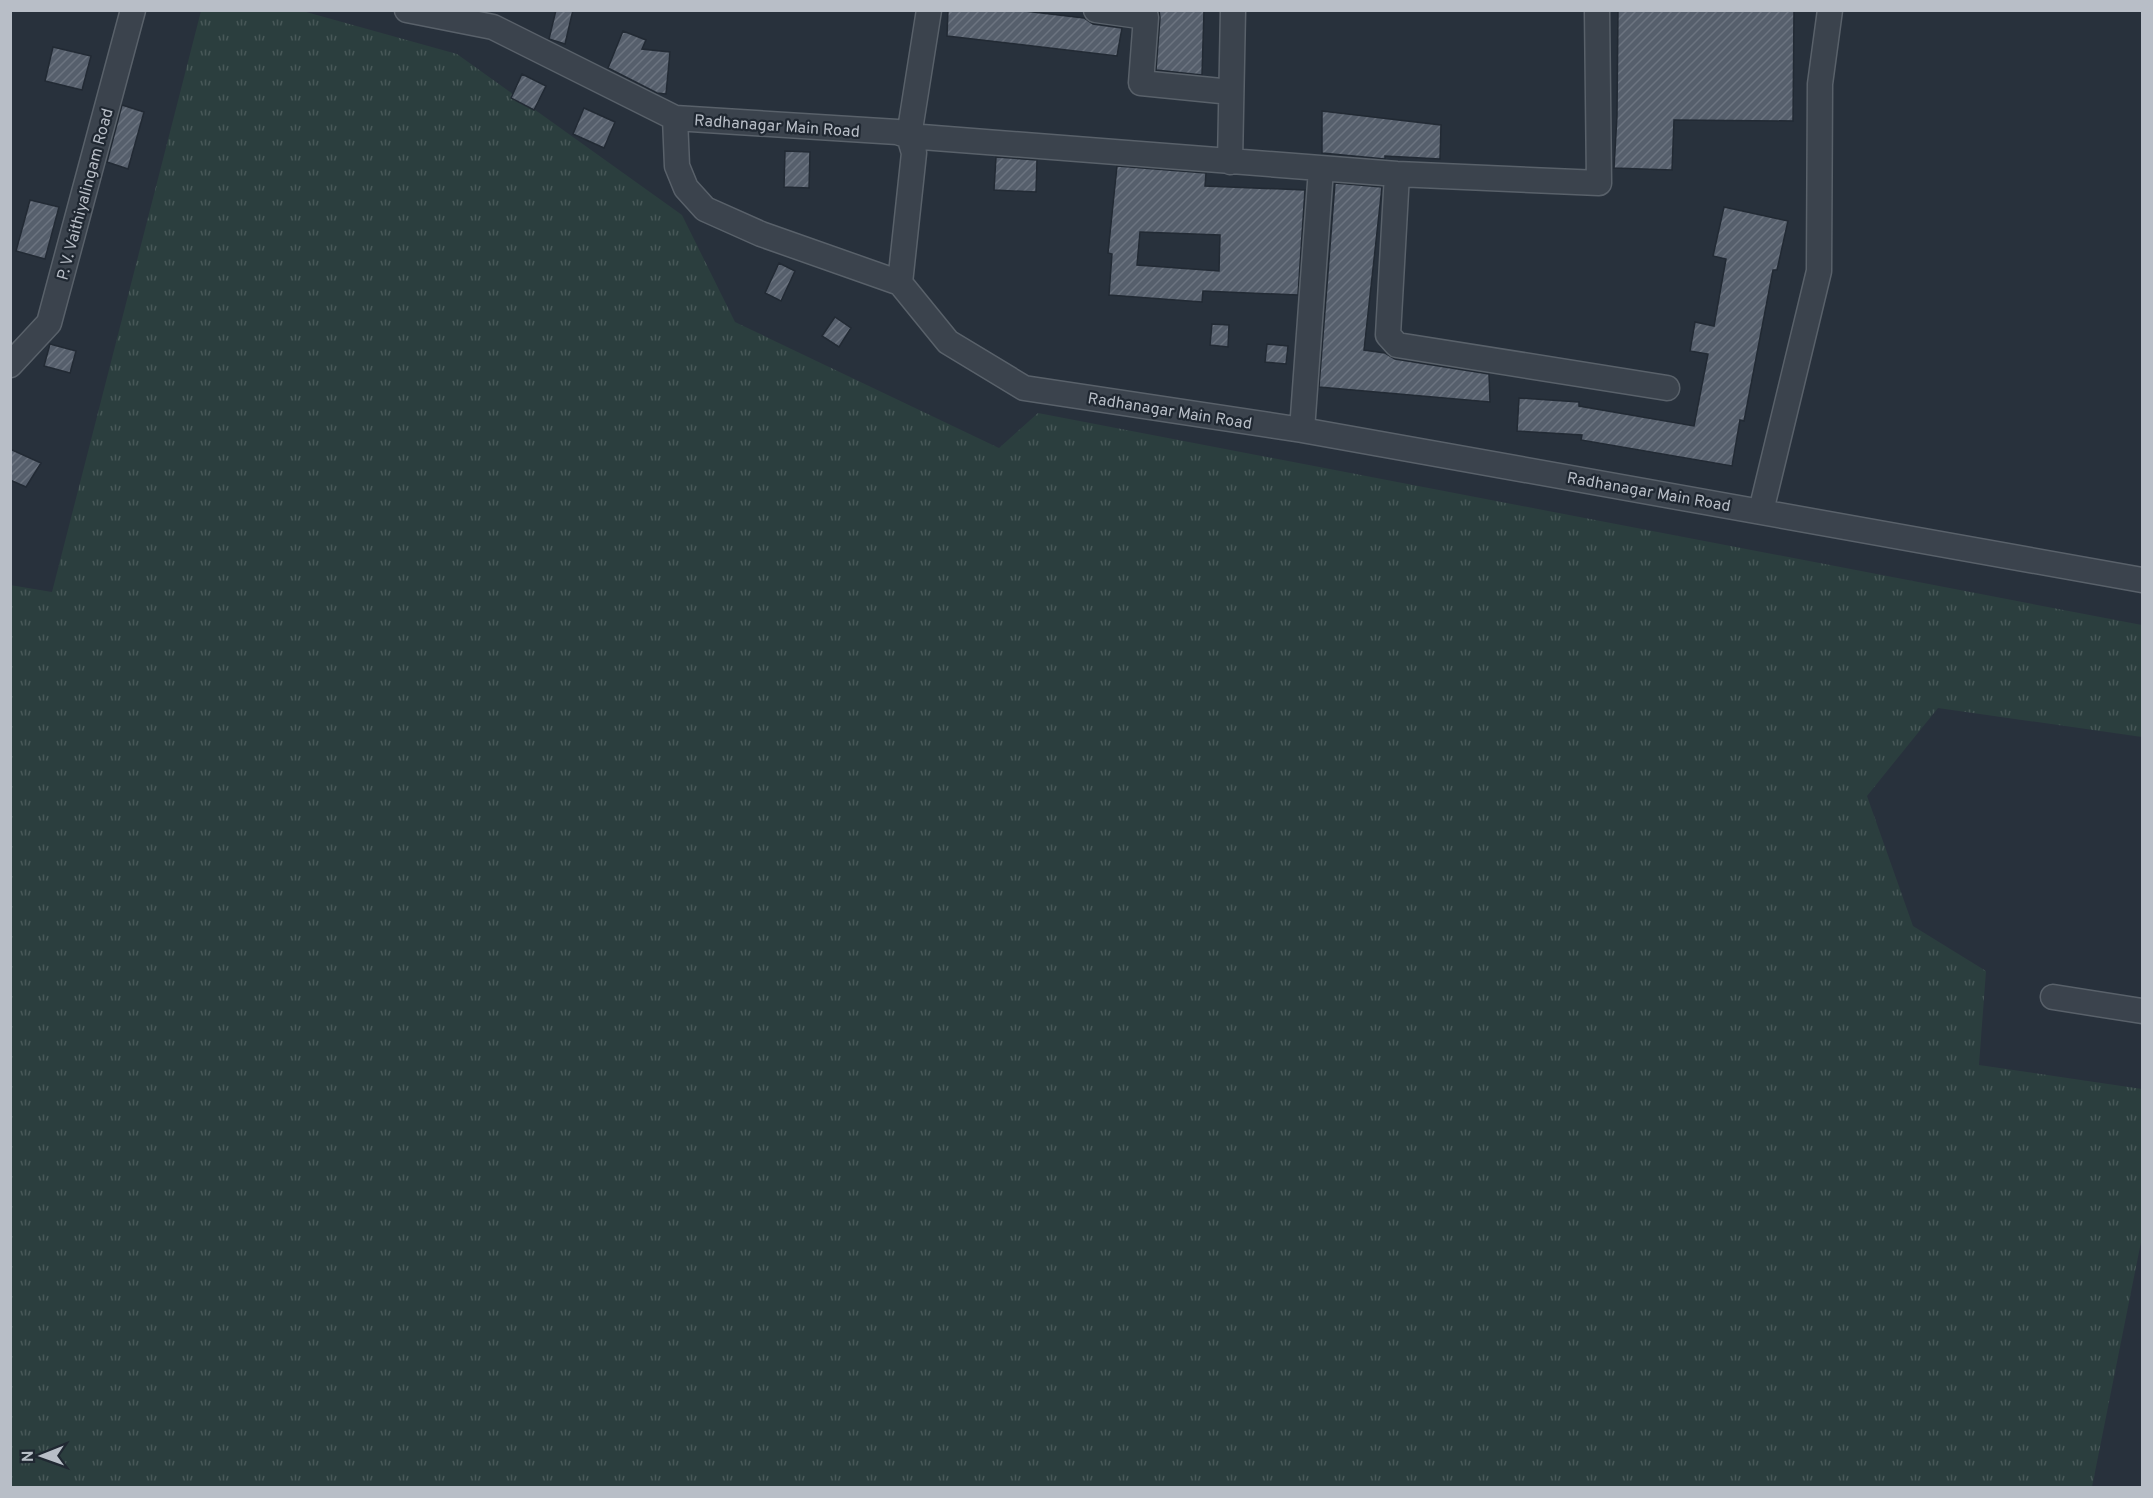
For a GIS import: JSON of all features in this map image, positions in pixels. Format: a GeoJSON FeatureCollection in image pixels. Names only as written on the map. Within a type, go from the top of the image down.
{"type":"FeatureCollection","features":[{"type":"Feature","properties":{"kind":"street","name":"P. V. Vaithiyalingam Road"},"geometry":{"type":"LineString","coordinates":[[10,365],[49,323],[133,10]]}},
{"type":"Feature","properties":{"kind":"street","name":"Radhanagar Main Road"},"geometry":{"type":"LineString","coordinates":[[407,10],[496,19],[675,118],[897,132],[909,136],[1321,169],[1599,183],[1597,10]]}},
{"type":"Feature","properties":{"kind":"street"},"geometry":{"type":"LineString","coordinates":[[675,118],[677,166],[686,188],[705,209],[761,234],[900,283],[914,153],[909,136],[929,10]]}},
{"type":"Feature","properties":{"kind":"street"},"geometry":{"type":"LineString","coordinates":[[1096,10],[1146,17],[1141,83],[1231,92]]}},
{"type":"Feature","properties":{"kind":"street"},"geometry":{"type":"LineString","coordinates":[[1220,161],[1231,92],[1233,10]]}},
{"type":"Feature","properties":{"kind":"street"},"geometry":{"type":"LineString","coordinates":[[1761,511],[1819,271],[1820,84],[1830,10]]}},
{"type":"Feature","properties":{"kind":"street"},"geometry":{"type":"LineString","coordinates":[[1302,430],[1321,169]]}},
{"type":"Feature","properties":{"kind":"street"},"geometry":{"type":"LineString","coordinates":[[1397,174],[1388,335],[1396,345],[1667,388]]}},
{"type":"Feature","properties":{"kind":"street","name":"Radhanagar Main Road"},"geometry":{"type":"LineString","coordinates":[[900,283],[948,342],[1024,388],[1302,430],[2142,580]]}},
{"type":"Feature","properties":{"kind":"street"},"geometry":{"type":"LineString","coordinates":[[2053,997],[2142,1011]]}},
{"type":"Feature","properties":{"kind":"green space"},"geometry":{"type":"Polygon","coordinates":[[[299,10],[457,54],[682,215],[735,322],[999,448],[1038,413],[2142,625],[2142,737],[1938,708],[1867,796],[1913,926],[1986,971],[1979,1065],[2142,1089],[2142,1237],[2092,1487],[11,1487],[10,585],[52,592],[201,11],[299,10]]]}},
{"type":"Feature","properties":{"kind":"building"},"geometry":{"type":"Polygon","coordinates":[[[556,10],[573,10],[565,44],[549,39],[556,10]]]}},
{"type":"Feature","properties":{"kind":"building"},"geometry":{"type":"Polygon","coordinates":[[[948,10],[1016,10],[1084,18],[1093,24],[1122,28],[1117,56],[947,36],[948,10]]]}},
{"type":"Feature","properties":{"kind":"building"},"geometry":{"type":"Polygon","coordinates":[[[1159,10],[1204,10],[1202,75],[1156,70],[1159,10]]]}},
{"type":"Feature","properties":{"kind":"building"},"geometry":{"type":"Polygon","coordinates":[[[1618,10],[1794,10],[1793,121],[1674,120],[1672,170],[1614,168],[1618,10]]]}},
{"type":"Feature","properties":{"kind":"building"},"geometry":{"type":"Polygon","coordinates":[[[623,31],[646,40],[642,49],[670,52],[666,94],[657,93],[608,68],[623,31]]]}},
{"type":"Feature","properties":{"kind":"building"},"geometry":{"type":"Polygon","coordinates":[[[53,47],[91,56],[82,90],[45,81],[53,47]]]}},
{"type":"Feature","properties":{"kind":"building"},"geometry":{"type":"Polygon","coordinates":[[[522,74],[546,86],[534,110],[511,98],[522,74]]]}},
{"type":"Feature","properties":{"kind":"building"},"geometry":{"type":"Polygon","coordinates":[[[122,105],[144,112],[128,169],[107,162],[122,105]]]}},
{"type":"Feature","properties":{"kind":"building"},"geometry":{"type":"Polygon","coordinates":[[[584,108],[615,122],[604,148],[573,134],[584,108]]]}},
{"type":"Feature","properties":{"kind":"building"},"geometry":{"type":"Polygon","coordinates":[[[1322,111],[1441,125],[1440,159],[1385,156],[1385,159],[1322,153],[1322,111]]]}},
{"type":"Feature","properties":{"kind":"building"},"geometry":{"type":"Polygon","coordinates":[[[785,151],[810,152],[809,188],[784,187],[785,151]]]}},
{"type":"Feature","properties":{"kind":"building"},"geometry":{"type":"Polygon","coordinates":[[[996,157],[1037,160],[1036,192],[994,190],[996,157]]]}},
{"type":"Feature","properties":{"kind":"building"},"geometry":{"type":"Polygon","coordinates":[[[1117,166],[1206,173],[1205,186],[1305,190],[1298,295],[1203,291],[1202,302],[1109,295],[1112,254],[1108,253],[1117,166]],[[1140,232],[1137,265],[1219,271],[1220,235],[1140,232]]]}},
{"type":"Feature","properties":{"kind":"building"},"geometry":{"type":"Polygon","coordinates":[[[1335,183],[1382,187],[1364,350],[1385,353],[1395,359],[1489,374],[1490,402],[1319,387],[1335,183]]]}},
{"type":"Feature","properties":{"kind":"building"},"geometry":{"type":"Polygon","coordinates":[[[30,200],[59,207],[45,259],[16,251],[30,200]]]}},
{"type":"Feature","properties":{"kind":"building"},"geometry":{"type":"Polygon","coordinates":[[[1724,207],[1788,221],[1777,270],[1773,270],[1744,421],[1740,420],[1732,466],[1581,440],[1582,435],[1517,431],[1519,398],[1579,402],[1579,406],[1694,426],[1708,354],[1690,351],[1695,322],[1714,326],[1726,259],[1713,256],[1724,207]]]}},
{"type":"Feature","properties":{"kind":"building"},"geometry":{"type":"Polygon","coordinates":[[[779,263],[795,271],[781,301],[765,293],[779,263]]]}},
{"type":"Feature","properties":{"kind":"building"},"geometry":{"type":"Polygon","coordinates":[[[835,317],[851,328],[839,347],[822,336],[835,317]]]}},
{"type":"Feature","properties":{"kind":"building"},"geometry":{"type":"Polygon","coordinates":[[[1212,324],[1229,325],[1228,347],[1210,345],[1212,324]]]}},
{"type":"Feature","properties":{"kind":"building"},"geometry":{"type":"Polygon","coordinates":[[[50,344],[76,351],[70,373],[44,366],[50,344]]]}},
{"type":"Feature","properties":{"kind":"building"},"geometry":{"type":"Polygon","coordinates":[[[1267,344],[1288,346],[1286,364],[1265,362],[1267,344]]]}},
{"type":"Feature","properties":{"kind":"building"},"geometry":{"type":"Polygon","coordinates":[[[10,449],[41,463],[26,487],[10,480],[10,449]]]}}]}
